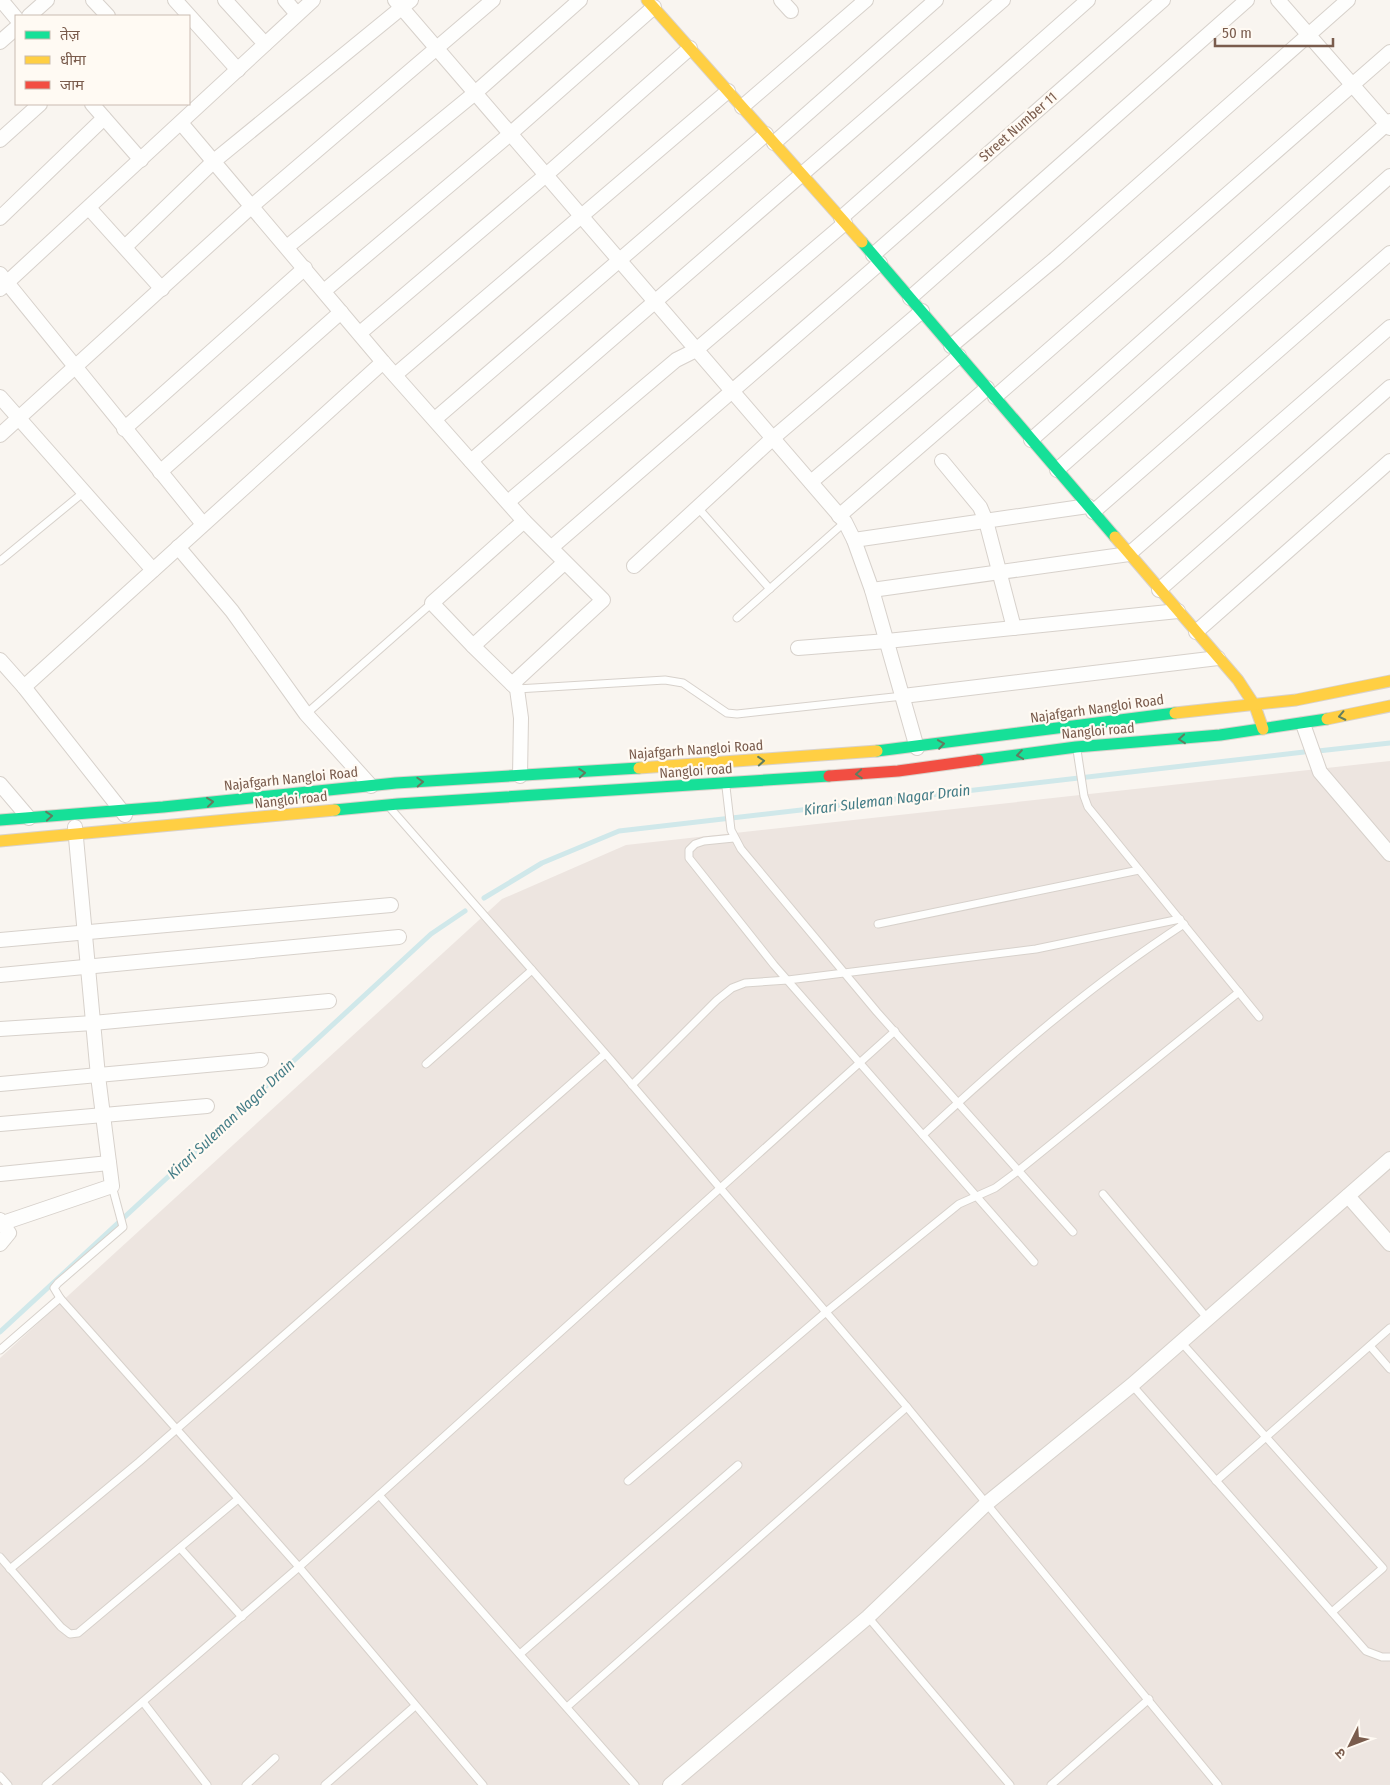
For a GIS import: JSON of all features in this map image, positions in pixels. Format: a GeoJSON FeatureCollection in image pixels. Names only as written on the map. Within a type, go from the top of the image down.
{"type":"FeatureCollection","features":[{"type":"Feature","properties":{"kind":"main road"},"geometry":{"type":"LineString","coordinates":[[650,2],[877,259],[1238,680],[1255,706],[1263,729]]}},
{"type":"Feature","properties":{"kind":"main road","name":"Najafgarh Nangloi Road"},"geometry":{"type":"LineString","coordinates":[[0,820],[520,776],[724,764],[917,748],[1216,708],[1255,706],[1390,681]]}},
{"type":"Feature","properties":{"kind":"main road","name":"Nangloi road"},"geometry":{"type":"LineString","coordinates":[[0,841],[131,830],[384,802],[726,784],[898,771],[1076,747],[1220,735],[1303,724],[1390,706]]}},
{"type":"Feature","properties":{"kind":"street"},"geometry":{"type":"LineString","coordinates":[[1,0],[15,17]]}},
{"type":"Feature","properties":{"kind":"street"},"geometry":{"type":"LineString","coordinates":[[30,15],[47,0]]}},
{"type":"Feature","properties":{"kind":"street"},"geometry":{"type":"LineString","coordinates":[[93,0],[107,15]]}},
{"type":"Feature","properties":{"kind":"street"},"geometry":{"type":"LineString","coordinates":[[175,0],[188,15]]}},
{"type":"Feature","properties":{"kind":"street"},"geometry":{"type":"LineString","coordinates":[[226,0],[266,44]]}},
{"type":"Feature","properties":{"kind":"street"},"geometry":{"type":"LineString","coordinates":[[285,0],[298,14]]}},
{"type":"Feature","properties":{"kind":"street"},"geometry":{"type":"LineString","coordinates":[[203,524],[2,282],[89,208],[181,123],[190,108],[238,70],[312,0]]}},
{"type":"Feature","properties":{"kind":"street"},"geometry":{"type":"LineString","coordinates":[[0,435],[252,206],[438,50],[493,0]]}},
{"type":"Feature","properties":{"kind":"street"},"geometry":{"type":"LineString","coordinates":[[286,247],[475,93],[580,0]]}},
{"type":"Feature","properties":{"kind":"street"},"geometry":{"type":"LineString","coordinates":[[781,0],[791,11]]}},
{"type":"Feature","properties":{"kind":"street"},"geometry":{"type":"LineString","coordinates":[[742,107],[866,0]]}},
{"type":"Feature","properties":{"kind":"street"},"geometry":{"type":"LineString","coordinates":[[435,419],[619,260],[770,139],[936,0]]}},
{"type":"Feature","properties":{"kind":"street"},"geometry":{"type":"LineString","coordinates":[[471,461],[656,302],[801,173],[1003,0]]}},
{"type":"Feature","properties":{"kind":"street"},"geometry":{"type":"LineString","coordinates":[[508,502],[676,360],[696,350],[1088,0]]}},
{"type":"Feature","properties":{"kind":"street","name":"Street Number 11"},"geometry":{"type":"LineString","coordinates":[[552,547],[733,392],[1163,0]]}},
{"type":"Feature","properties":{"kind":"street"},"geometry":{"type":"LineString","coordinates":[[910,298],[1247,0]]}},
{"type":"Feature","properties":{"kind":"street"},"geometry":{"type":"LineString","coordinates":[[1031,440],[1389,125],[1278,0]]}},
{"type":"Feature","properties":{"kind":"street"},"geometry":{"type":"LineString","coordinates":[[811,482],[1055,259],[1348,0]]}},
{"type":"Feature","properties":{"kind":"street"},"geometry":{"type":"LineString","coordinates":[[324,291],[510,134],[650,2]]}},
{"type":"Feature","properties":{"kind":"street"},"geometry":{"type":"LineString","coordinates":[[125,247],[214,161],[402,3],[438,50],[842,519],[854,540],[872,590],[917,748]]}},
{"type":"Feature","properties":{"kind":"street"},"geometry":{"type":"LineString","coordinates":[[190,17],[238,70]]}},
{"type":"Feature","properties":{"kind":"street"},"geometry":{"type":"LineString","coordinates":[[0,42],[15,29]]}},
{"type":"Feature","properties":{"kind":"street"},"geometry":{"type":"LineString","coordinates":[[360,334],[546,175],[690,48]]}},
{"type":"Feature","properties":{"kind":"street"},"geometry":{"type":"LineString","coordinates":[[842,519],[1390,52]]}},
{"type":"Feature","properties":{"kind":"street"},"geometry":{"type":"LineString","coordinates":[[395,374],[728,91]]}},
{"type":"Feature","properties":{"kind":"street"},"geometry":{"type":"LineString","coordinates":[[0,140],[39,105]]}},
{"type":"Feature","properties":{"kind":"street"},"geometry":{"type":"LineString","coordinates":[[93,105],[141,160]]}},
{"type":"Feature","properties":{"kind":"street"},"geometry":{"type":"LineString","coordinates":[[0,218],[104,118]]}},
{"type":"Feature","properties":{"kind":"street"},"geometry":{"type":"LineString","coordinates":[[181,123],[384,362],[524,521],[603,600],[515,687]]}},
{"type":"Feature","properties":{"kind":"street"},"geometry":{"type":"LineString","coordinates":[[1057,470],[1390,176]]}},
{"type":"Feature","properties":{"kind":"street"},"geometry":{"type":"LineString","coordinates":[[89,208],[162,289]]}},
{"type":"Feature","properties":{"kind":"street"},"geometry":{"type":"LineString","coordinates":[[854,540],[986,521],[1090,509],[1390,253]]}},
{"type":"Feature","properties":{"kind":"street"},"geometry":{"type":"LineString","coordinates":[[124,429],[305,268]]}},
{"type":"Feature","properties":{"kind":"street"},"geometry":{"type":"LineString","coordinates":[[160,472],[341,312]]}},
{"type":"Feature","properties":{"kind":"street"},"geometry":{"type":"LineString","coordinates":[[634,566],[699,509],[773,438],[922,312]]}},
{"type":"Feature","properties":{"kind":"street"},"geometry":{"type":"LineString","coordinates":[[872,590],[1129,554],[1390,327]]}},
{"type":"Feature","properties":{"kind":"street"},"geometry":{"type":"LineString","coordinates":[[24,687],[384,362]]}},
{"type":"Feature","properties":{"kind":"street"},"geometry":{"type":"LineString","coordinates":[[1159,590],[1390,387]]}},
{"type":"Feature","properties":{"kind":"street"},"geometry":{"type":"LineString","coordinates":[[0,397],[153,570]]}},
{"type":"Feature","properties":{"kind":"street"},"geometry":{"type":"LineString","coordinates":[[942,461],[980,507],[986,521],[1014,628]]}},
{"type":"Feature","properties":{"kind":"street"},"geometry":{"type":"LineString","coordinates":[[1196,632],[1390,461]]}},
{"type":"Feature","properties":{"kind":"street"},"geometry":{"type":"LineString","coordinates":[[520,776],[521,718],[515,687],[432,603],[524,521]]}},
{"type":"Feature","properties":{"kind":"street"},"geometry":{"type":"LineString","coordinates":[[178,547],[232,611],[306,714],[374,789]]}},
{"type":"Feature","properties":{"kind":"street"},"geometry":{"type":"LineString","coordinates":[[473,646],[564,563]]}},
{"type":"Feature","properties":{"kind":"street"},"geometry":{"type":"LineString","coordinates":[[798,648],[887,641],[1178,611]]}},
{"type":"Feature","properties":{"kind":"street"},"geometry":{"type":"LineString","coordinates":[[902,696],[1218,658]]}},
{"type":"Feature","properties":{"kind":"street"},"geometry":{"type":"LineString","coordinates":[[0,660],[123,810],[131,830]]}},
{"type":"Feature","properties":{"kind":"street"},"geometry":{"type":"LineString","coordinates":[[1303,724],[1320,772],[1390,854]]}},
{"type":"Feature","properties":{"kind":"street"},"geometry":{"type":"LineString","coordinates":[[0,784],[29,818]]}},
{"type":"Feature","properties":{"kind":"street"},"geometry":{"type":"LineString","coordinates":[[0,1244],[9,1232],[2,1222],[112,1186],[98,1076],[74,814]]}},
{"type":"Feature","properties":{"kind":"street"},"geometry":{"type":"LineString","coordinates":[[0,940],[391,905]]}},
{"type":"Feature","properties":{"kind":"street"},"geometry":{"type":"LineString","coordinates":[[0,975],[399,937]]}},
{"type":"Feature","properties":{"kind":"street"},"geometry":{"type":"LineString","coordinates":[[0,1029],[93,1023],[329,1001]]}},
{"type":"Feature","properties":{"kind":"street"},"geometry":{"type":"LineString","coordinates":[[0,1084],[261,1060]]}},
{"type":"Feature","properties":{"kind":"street"},"geometry":{"type":"LineString","coordinates":[[0,1124],[207,1106]]}},
{"type":"Feature","properties":{"kind":"street"},"geometry":{"type":"LineString","coordinates":[[670,1785],[868,1617],[986,1504],[1132,1385],[1390,1158]]}},
{"type":"Feature","properties":{"kind":"street"},"geometry":{"type":"LineString","coordinates":[[0,1174],[109,1164]]}},
{"type":"Feature","properties":{"kind":"street"},"geometry":{"type":"LineString","coordinates":[[1348,1196],[1390,1244]]}},
{"type":"Feature","properties":{"kind":"lane"},"geometry":{"type":"LineString","coordinates":[[0,562],[84,492]]}},
{"type":"Feature","properties":{"kind":"lane"},"geometry":{"type":"LineString","coordinates":[[699,509],[770,589]]}},
{"type":"Feature","properties":{"kind":"lane"},"geometry":{"type":"LineString","coordinates":[[737,618],[770,589],[842,519]]}},
{"type":"Feature","properties":{"kind":"lane"},"geometry":{"type":"LineString","coordinates":[[306,714],[432,603]]}},
{"type":"Feature","properties":{"kind":"lane"},"geometry":{"type":"LineString","coordinates":[[515,687],[665,680],[683,684],[727,713],[737,714],[902,696]]}},
{"type":"Feature","properties":{"kind":"lane"},"geometry":{"type":"LineString","coordinates":[[1076,747],[1084,796],[1088,807],[1260,1017]]}},
{"type":"Feature","properties":{"kind":"lane"},"geometry":{"type":"LineString","coordinates":[[726,784],[727,806],[734,838],[843,972],[1073,1232]]}},
{"type":"Feature","properties":{"kind":"lane"},"geometry":{"type":"LineString","coordinates":[[384,802],[632,1085],[907,1407],[1218,1785]]}},
{"type":"Feature","properties":{"kind":"lane"},"geometry":{"type":"LineString","coordinates":[[734,838],[695,844],[689,850],[689,858],[788,980],[1034,1262]]}},
{"type":"Feature","properties":{"kind":"lane"},"geometry":{"type":"LineString","coordinates":[[878,924],[1139,870]]}},
{"type":"Feature","properties":{"kind":"lane"},"geometry":{"type":"LineString","coordinates":[[632,1085],[732,988],[745,984],[1036,949],[1182,922]]}},
{"type":"Feature","properties":{"kind":"lane"},"geometry":{"type":"LineString","coordinates":[[923,1135],[1086,994],[1182,922]]}},
{"type":"Feature","properties":{"kind":"lane"},"geometry":{"type":"LineString","coordinates":[[426,1064],[532,970]]}},
{"type":"Feature","properties":{"kind":"lane"},"geometry":{"type":"LineString","coordinates":[[628,1481],[826,1312],[959,1204],[995,1188],[1018,1171],[1239,992]]}},
{"type":"Feature","properties":{"kind":"lane"},"geometry":{"type":"LineString","coordinates":[[46,1785],[242,1617],[894,1031]]}},
{"type":"Feature","properties":{"kind":"lane"},"geometry":{"type":"LineString","coordinates":[[10,1569],[176,1429],[605,1054]]}},
{"type":"Feature","properties":{"kind":"lane"},"geometry":{"type":"LineString","coordinates":[[112,1186],[115,1202],[122,1220],[121,1229],[58,1283],[55,1291],[298,1567],[483,1785]]}},
{"type":"Feature","properties":{"kind":"lane"},"geometry":{"type":"LineString","coordinates":[[1104,1194],[1208,1319]]}},
{"type":"Feature","properties":{"kind":"lane"},"geometry":{"type":"LineString","coordinates":[[0,1350],[60,1298]]}},
{"type":"Feature","properties":{"kind":"lane"},"geometry":{"type":"LineString","coordinates":[[1216,1481],[1390,1328]]}},
{"type":"Feature","properties":{"kind":"lane"},"geometry":{"type":"LineString","coordinates":[[1181,1342],[1383,1568],[1332,1612]]}},
{"type":"Feature","properties":{"kind":"lane"},"geometry":{"type":"LineString","coordinates":[[1370,1346],[1390,1369]]}},
{"type":"Feature","properties":{"kind":"lane"},"geometry":{"type":"LineString","coordinates":[[1132,1385],[1366,1651],[1390,1658]]}},
{"type":"Feature","properties":{"kind":"lane"},"geometry":{"type":"LineString","coordinates":[[568,1707],[907,1407]]}},
{"type":"Feature","properties":{"kind":"lane"},"geometry":{"type":"LineString","coordinates":[[520,1654],[738,1465]]}},
{"type":"Feature","properties":{"kind":"lane"},"geometry":{"type":"LineString","coordinates":[[379,1495],[636,1785]]}},
{"type":"Feature","properties":{"kind":"lane"},"geometry":{"type":"LineString","coordinates":[[0,1557],[61,1627],[70,1634],[78,1634],[238,1499]]}},
{"type":"Feature","properties":{"kind":"lane"},"geometry":{"type":"LineString","coordinates":[[180,1548],[242,1617]]}},
{"type":"Feature","properties":{"kind":"lane"},"geometry":{"type":"LineString","coordinates":[[868,1617],[1010,1785]]}},
{"type":"Feature","properties":{"kind":"lane"},"geometry":{"type":"LineString","coordinates":[[1051,1785],[1149,1699]]}},
{"type":"Feature","properties":{"kind":"lane"},"geometry":{"type":"LineString","coordinates":[[143,1702],[207,1785]]}},
{"type":"Feature","properties":{"kind":"lane"},"geometry":{"type":"LineString","coordinates":[[325,1785],[415,1706]]}},
{"type":"Feature","properties":{"kind":"lane"},"geometry":{"type":"LineString","coordinates":[[246,1785],[275,1758]]}},
{"type":"Feature","properties":{"kind":"lane"},"geometry":{"type":"LineString","coordinates":[[0,1776],[8,1785]]}},
{"type":"Feature","properties":{"kind":"shaded area"},"geometry":{"type":"Polygon","coordinates":[[[1390,761],[1390,1785],[0,1785],[0,1358],[502,899],[626,845],[1390,761]]]}},
{"type":"Feature","properties":{"kind":"waterway","name":"Kirari Suleman Nagar Drain"},"geometry":{"type":"LineString","coordinates":[[1318,751],[1390,743]]}},
{"type":"Feature","properties":{"kind":"waterway","name":"Kirari Suleman Nagar Drain"},"geometry":{"type":"LineString","coordinates":[[484,898],[542,863],[619,831],[1304,752]]}},
{"type":"Feature","properties":{"kind":"waterway","name":"Kirari Suleman Nagar Drain"},"geometry":{"type":"LineString","coordinates":[[0,1332],[431,934],[465,911]]}},
{"type":"Feature","properties":{"kind":"traffic: fast"},"geometry":{"type":"LineString","coordinates":[[862,242],[1115,537]]}},
{"type":"Feature","properties":{"kind":"traffic: fast"},"geometry":{"type":"LineString","coordinates":[[877,751],[1175,713]]}},
{"type":"Feature","properties":{"kind":"traffic: fast"},"geometry":{"type":"LineString","coordinates":[[978,760],[1076,747],[1220,735],[1327,719]]}},
{"type":"Feature","properties":{"kind":"traffic: fast"},"geometry":{"type":"LineString","coordinates":[[0,820],[163,807],[396,783],[639,768]]}},
{"type":"Feature","properties":{"kind":"traffic: fast"},"geometry":{"type":"LineString","coordinates":[[335,810],[398,804],[829,776]]}},
{"type":"Feature","properties":{"kind":"traffic: slow"},"geometry":{"type":"LineString","coordinates":[[647,0],[862,242]]}},
{"type":"Feature","properties":{"kind":"traffic: slow"},"geometry":{"type":"LineString","coordinates":[[1115,537],[1238,680],[1255,706],[1263,729]]}},
{"type":"Feature","properties":{"kind":"traffic: slow"},"geometry":{"type":"LineString","coordinates":[[1175,713],[1296,700],[1390,681]]}},
{"type":"Feature","properties":{"kind":"traffic: slow"},"geometry":{"type":"LineString","coordinates":[[1327,719],[1390,706]]}},
{"type":"Feature","properties":{"kind":"traffic: slow"},"geometry":{"type":"LineString","coordinates":[[639,768],[877,751]]}},
{"type":"Feature","properties":{"kind":"traffic: slow"},"geometry":{"type":"LineString","coordinates":[[0,841],[335,810]]}},
{"type":"Feature","properties":{"kind":"traffic: jam"},"geometry":{"type":"LineString","coordinates":[[829,776],[898,771],[978,760]]}}]}
